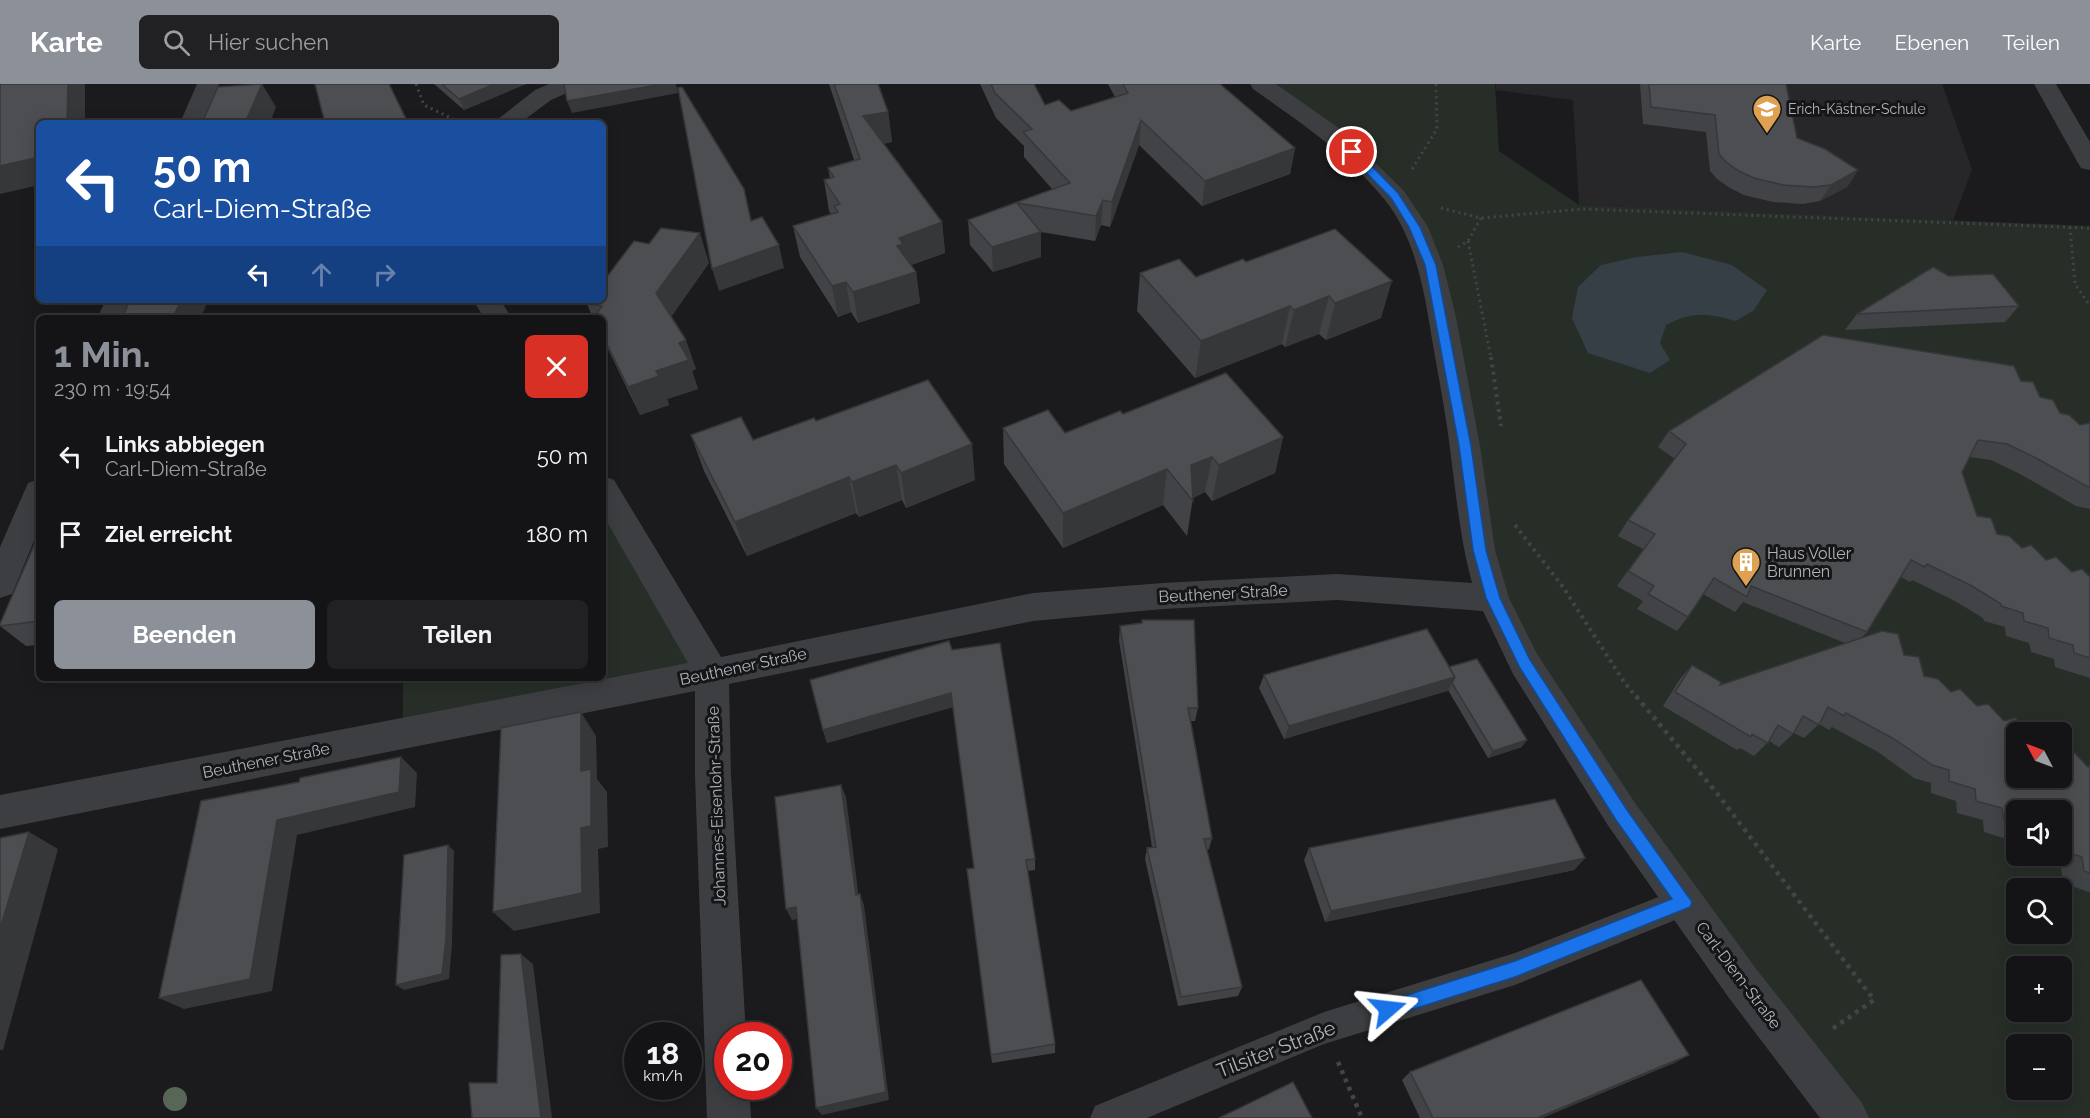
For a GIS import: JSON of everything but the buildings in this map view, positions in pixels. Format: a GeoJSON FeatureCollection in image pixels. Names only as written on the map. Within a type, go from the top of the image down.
{"type":"FeatureCollection","features":[{"type":"Feature","properties":{"kind":"street"},"geometry":{"type":"LineString","coordinates":[[193,120],[208,84]]}},
{"type":"Feature","properties":{"kind":"street"},"geometry":{"type":"LineString","coordinates":[[509,120],[543,95],[568,84]]}},
{"type":"Feature","properties":{"kind":"street","name":"Carl-Diem-Straße"},"geometry":{"type":"LineString","coordinates":[[1261,84],[1335,136],[1395,196],[1415,227],[1430,265],[1455,390],[1479,550],[1493,598],[1525,664],[1622,815],[1796,1053],[1847,1118]]}},
{"type":"Feature","properties":{"kind":"street"},"geometry":{"type":"LineString","coordinates":[[2045,84],[2090,163]]}},
{"type":"Feature","properties":{"kind":"street","name":"Johannes-Eisenlohr-Straße"},"geometry":{"type":"LineString","coordinates":[[606,493],[712,673],[713,776],[729,1118]]}},
{"type":"Feature","properties":{"kind":"street"},"geometry":{"type":"LineString","coordinates":[[0,585],[36,498]]}},
{"type":"Feature","properties":{"kind":"street","name":"Beuthener Straße"},"geometry":{"type":"LineString","coordinates":[[0,812],[712,673],[1033,606],[1163,596],[1337,587],[1493,598]]}},
{"type":"Feature","properties":{"kind":"lane","name":"Tilsiter Straße"},"geometry":{"type":"LineString","coordinates":[[1107,1118],[1324,1028],[1515,969],[1684,902]]}},
{"type":"Feature","properties":{"kind":"path"},"geometry":{"type":"LineString","coordinates":[[416,84],[424,105],[455,120]]}},
{"type":"Feature","properties":{"kind":"path"},"geometry":{"type":"LineString","coordinates":[[1436,84],[1437,129],[1395,196],[1481,218],[1583,209],[2090,228]]}},
{"type":"Feature","properties":{"kind":"path"},"geometry":{"type":"LineString","coordinates":[[2070,227],[2075,284],[2090,306]]}},
{"type":"Feature","properties":{"kind":"path"},"geometry":{"type":"LineString","coordinates":[[1468,241],[1496,382],[1502,429]]}},
{"type":"Feature","properties":{"kind":"path"},"geometry":{"type":"LineString","coordinates":[[1512,522],[1563,587],[1624,682],[1716,792],[1874,1000],[1796,1053]]}},
{"type":"Feature","properties":{"kind":"path"},"geometry":{"type":"LineString","coordinates":[[1324,1028],[1362,1118]]}},
{"type":"Feature","properties":{"kind":"shaded area"},"geometry":{"type":"Polygon","coordinates":[[[1263,84],[1495,84],[1499,151],[1579,205],[2090,226],[2090,1118],[1867,1118],[1688,885],[1498,599],[1442,317],[1395,196],[1263,84]]]}},
{"type":"Feature","properties":{"kind":"shaded area","name":"Erich-Kästner-Schule"},"geometry":{"type":"Polygon","coordinates":[[[1496,84],[1942,84],[1972,169],[1953,221],[1579,205],[1573,100],[1496,90],[1496,84]]]}},
{"type":"Feature","properties":{"kind":"shaded area"},"geometry":{"type":"Polygon","coordinates":[[[1682,252],[1732,265],[1767,290],[1754,310],[1736,321],[1717,316],[1692,315],[1666,325],[1660,343],[1670,360],[1650,373],[1588,353],[1572,318],[1578,287],[1601,265],[1637,257],[1682,252]]]}},
{"type":"Feature","properties":{"kind":"shaded area"},"geometry":{"type":"Polygon","coordinates":[[[606,509],[709,671],[403,729],[403,681],[606,681],[606,509]]]}},
{"type":"Feature","properties":{"kind":"place","name":"Erich-Kästner-Schule"},"geometry":{"type":"Point","coordinates":[1767,134]}},
{"type":"Feature","properties":{"kind":"place","name":"Haus Voller Brunnen"},"geometry":{"type":"Point","coordinates":[1746,588]}},
{"type":"Feature","properties":{"kind":"route"},"geometry":{"type":"LineString","coordinates":[[1352,152],[1395,196],[1415,227],[1430,265],[1442,317],[1465,446],[1479,550],[1493,598],[1525,664],[1622,815],[1684,902],[1515,969],[1388,1009]]}}]}
